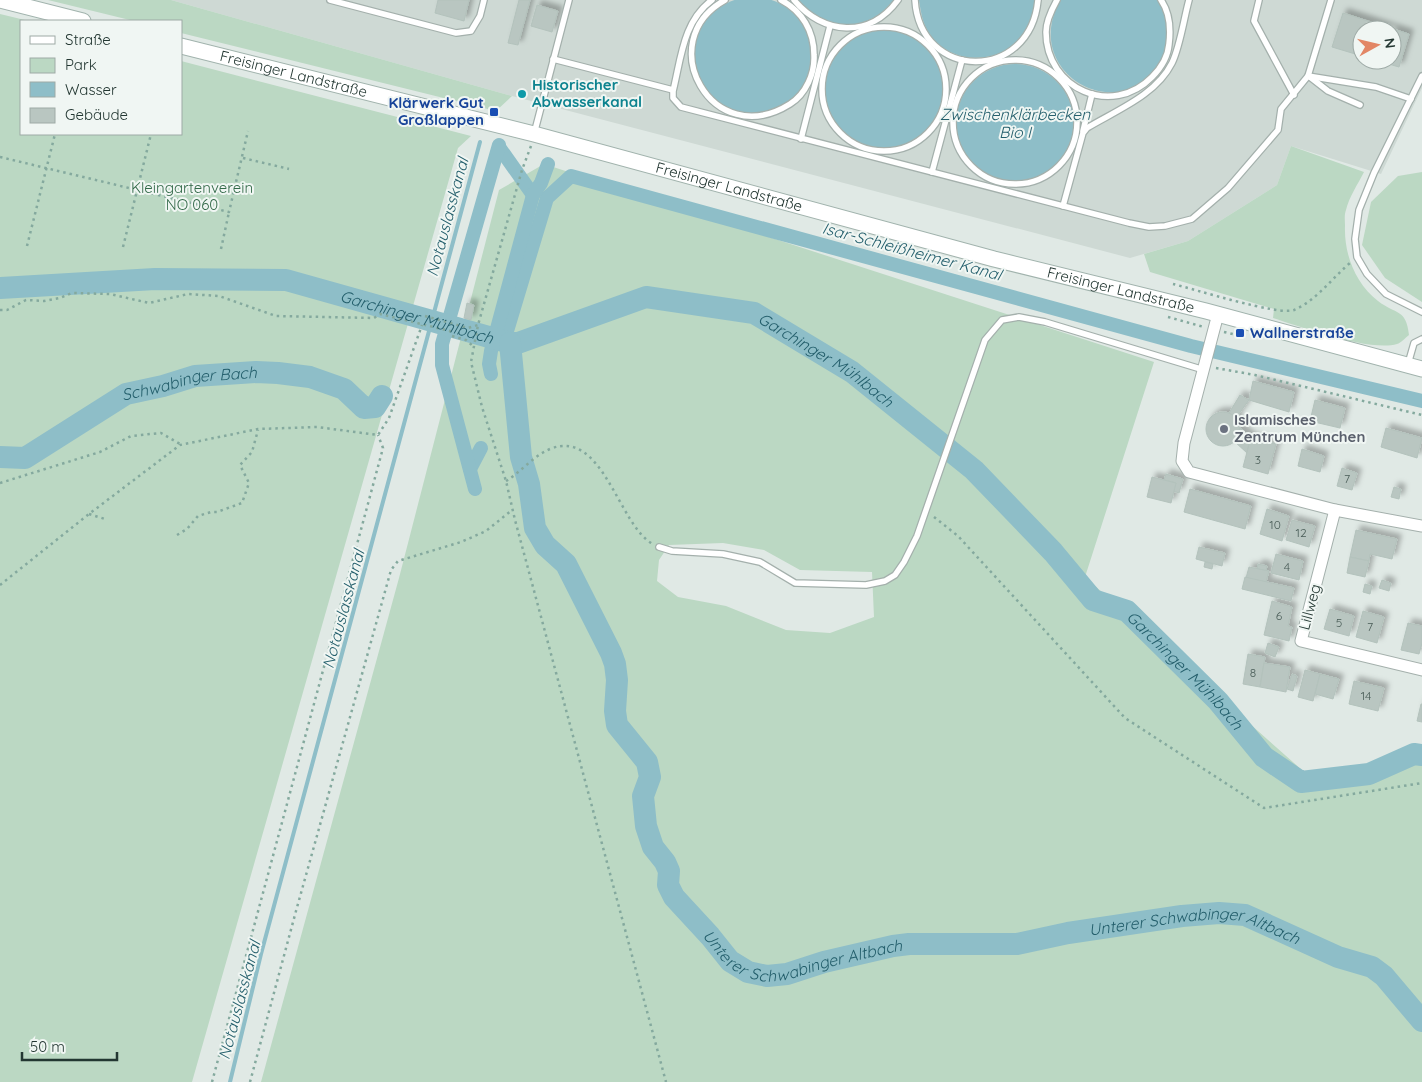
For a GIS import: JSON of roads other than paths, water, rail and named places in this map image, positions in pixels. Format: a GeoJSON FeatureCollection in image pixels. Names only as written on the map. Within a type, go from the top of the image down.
{"type":"FeatureCollection","features":[{"type":"Feature","properties":{"kind":"main road"},"geometry":{"type":"LineString","coordinates":[[0,0],[79,20]]}},
{"type":"Feature","properties":{"kind":"main road","name":"Freisinger Landstraße"},"geometry":{"type":"LineString","coordinates":[[182,46],[532,142],[1218,314],[1415,367]]}},
{"type":"Feature","properties":{"kind":"street"},"geometry":{"type":"LineString","coordinates":[[1218,314],[1184,444],[1182,460],[1189,472],[1335,510],[1422,526]]}},
{"type":"Feature","properties":{"kind":"street","name":"Lillweg"},"geometry":{"type":"LineString","coordinates":[[1335,510],[1301,641],[1422,670]]}},
{"type":"Feature","properties":{"kind":"lane"},"geometry":{"type":"LineString","coordinates":[[330,0],[456,33],[471,31],[480,16],[484,0]]}},
{"type":"Feature","properties":{"kind":"lane"},"geometry":{"type":"LineString","coordinates":[[532,142],[569,0]]}},
{"type":"Feature","properties":{"kind":"lane"},"geometry":{"type":"LineString","coordinates":[[725,0],[712,2],[695,16],[690,26],[673,90],[673,98],[681,107],[866,156],[1001,186],[1063,206],[1129,223],[1149,226],[1166,226],[1192,219],[1228,188],[1278,130],[1281,109],[1308,76],[1331,0]]}},
{"type":"Feature","properties":{"kind":"lane"},"geometry":{"type":"LineString","coordinates":[[781,0],[830,26],[898,28],[957,59],[977,62],[1031,61],[1044,66],[1071,84],[1092,94],[1108,96],[1128,92],[1145,84],[1159,70],[1169,50],[1171,28],[1166,7],[1161,0]]}},
{"type":"Feature","properties":{"kind":"lane"},"geometry":{"type":"LineString","coordinates":[[794,0],[814,42],[815,63],[822,82],[824,104],[832,123],[846,138],[868,149],[884,152],[904,148],[922,139],[958,100],[967,83],[983,69],[1014,49],[1028,35],[1036,17],[1038,0]]}},
{"type":"Feature","properties":{"kind":"lane"},"geometry":{"type":"LineString","coordinates":[[712,2],[693,38],[691,58],[695,77],[705,94],[720,107],[735,114],[758,117],[777,112],[795,101],[840,45],[887,13],[898,0]]}},
{"type":"Feature","properties":{"kind":"lane"},"geometry":{"type":"LineString","coordinates":[[915,0],[916,14],[924,34],[942,66],[953,119],[955,140],[964,159],[978,173],[1001,186],[1035,181],[1052,172],[1066,158],[1087,128],[1147,93],[1157,84],[1166,74],[1173,61],[1189,0]]}},
{"type":"Feature","properties":{"kind":"lane"},"geometry":{"type":"LineString","coordinates":[[1058,0],[1050,14],[1046,31],[1049,51],[1072,96],[1077,117],[1078,139],[1063,206]]}},
{"type":"Feature","properties":{"kind":"lane"},"geometry":{"type":"LineString","coordinates":[[1260,0],[1254,21],[1294,95]]}},
{"type":"Feature","properties":{"kind":"lane"},"geometry":{"type":"LineString","coordinates":[[1037,10],[1050,14]]}},
{"type":"Feature","properties":{"kind":"lane"},"geometry":{"type":"LineString","coordinates":[[801,139],[830,26]]}},
{"type":"Feature","properties":{"kind":"lane"},"geometry":{"type":"LineString","coordinates":[[1171,28],[1181,31]]}},
{"type":"Feature","properties":{"kind":"lane"},"geometry":{"type":"LineString","coordinates":[[553,60],[673,90]]}},
{"type":"Feature","properties":{"kind":"lane"},"geometry":{"type":"LineString","coordinates":[[932,172],[962,60]]}},
{"type":"Feature","properties":{"kind":"lane"},"geometry":{"type":"LineString","coordinates":[[1308,76],[1376,87],[1411,99]]}},
{"type":"Feature","properties":{"kind":"lane"},"geometry":{"type":"LineString","coordinates":[[1308,76],[1328,91],[1360,105]]}},
{"type":"Feature","properties":{"kind":"lane"},"geometry":{"type":"LineString","coordinates":[[1422,76],[1374,173],[1359,210],[1355,239],[1357,258],[1367,274],[1386,294],[1422,312]]}},
{"type":"Feature","properties":{"kind":"lane"},"geometry":{"type":"LineString","coordinates":[[1083,133],[1092,94]]}},
{"type":"Feature","properties":{"kind":"lane"},"geometry":{"type":"LineString","coordinates":[[733,121],[735,114]]}},
{"type":"Feature","properties":{"kind":"lane"},"geometry":{"type":"LineString","coordinates":[[866,156],[868,149]]}},
{"type":"Feature","properties":{"kind":"lane"},"geometry":{"type":"LineString","coordinates":[[659,547],[672,551],[723,554],[760,562],[795,583],[866,584],[885,581],[895,575],[917,536],[985,340],[1002,320],[1019,317],[1045,322],[1205,365]]}},
{"type":"Feature","properties":{"kind":"lane"},"geometry":{"type":"LineString","coordinates":[[1415,367],[1414,343],[1422,339]]}},
{"type":"Feature","properties":{"kind":"water"},"geometry":{"type":"Polygon","coordinates":[[[742,-1],[764,-1],[786,7],[802,23],[812,56],[810,67],[802,89],[786,105],[775,110],[753,115],[731,110],[720,105],[704,89],[699,78],[694,56],[699,34],[704,23],[720,7],[742,-1]]]}},
{"type":"Feature","properties":{"kind":"water"},"geometry":{"type":"Polygon","coordinates":[[[798,0],[894,0],[880,14],[869,20],[847,25],[826,20],[816,15],[798,0]]]}},
{"type":"Feature","properties":{"kind":"water"},"geometry":{"type":"Polygon","coordinates":[[[919,0],[1037,0],[1026,33],[1014,46],[989,56],[975,58],[962,56],[938,44],[925,25],[919,0]]]}},
{"type":"Feature","properties":{"kind":"water","name":"Zwischenklärbecken Bio I"},"geometry":{"type":"Polygon","coordinates":[[[1060,0],[1158,0],[1168,26],[1168,41],[1157,68],[1139,84],[1119,92],[1098,91],[1078,83],[1063,69],[1053,49],[1051,26],[1060,0]]]}},
{"type":"Feature","properties":{"kind":"water","name":"Zwischenklärbecken Bio I"},"geometry":{"type":"Polygon","coordinates":[[[884,30],[907,35],[926,47],[938,66],[943,89],[938,112],[926,131],[907,143],[884,148],[861,143],[842,131],[830,112],[825,89],[830,66],[842,47],[861,35],[884,30]]]}},
{"type":"Feature","properties":{"kind":"water","name":"Zwischenklärbecken Bio I"},"geometry":{"type":"Polygon","coordinates":[[[1015,64],[1038,69],[1057,81],[1069,100],[1074,123],[1069,146],[1057,165],[1038,177],[1015,182],[992,177],[973,165],[961,146],[956,123],[961,100],[973,81],[992,69],[1015,64]]]}},
{"type":"Feature","properties":{"kind":"waterway","name":"Notauslasskanal"},"geometry":{"type":"LineString","coordinates":[[230,1082],[261,954],[480,142]]}},
{"type":"Feature","properties":{"kind":"waterway"},"geometry":{"type":"LineString","coordinates":[[475,489],[442,365],[442,344],[499,145]]}},
{"type":"Feature","properties":{"kind":"waterway"},"geometry":{"type":"LineString","coordinates":[[499,147],[533,195]]}},
{"type":"Feature","properties":{"kind":"waterway"},"geometry":{"type":"LineString","coordinates":[[491,374],[489,364],[491,351],[533,195],[541,183],[548,164]]}},
{"type":"Feature","properties":{"kind":"waterway","name":"Isar-Schleißheimer Kanal"},"geometry":{"type":"LineString","coordinates":[[504,341],[547,198],[571,176],[1191,346],[1422,401]]}},
{"type":"Feature","properties":{"kind":"waterway","name":"Garchinger Mühlbach"},"geometry":{"type":"LineString","coordinates":[[0,288],[155,279],[286,280],[510,343],[518,343],[646,297],[754,313],[852,372],[974,470],[1053,552],[1093,600],[1127,611],[1218,701],[1264,757],[1301,782],[1369,774],[1414,754],[1422,755]]}},
{"type":"Feature","properties":{"kind":"waterway"},"geometry":{"type":"LineString","coordinates":[[445,334],[452,333],[457,329]]}},
{"type":"Feature","properties":{"kind":"waterway"},"geometry":{"type":"LineString","coordinates":[[485,336],[486,344],[491,351]]}},
{"type":"Feature","properties":{"kind":"waterway","name":"Unterer Schwabinger Altbach"},"geometry":{"type":"LineString","coordinates":[[510,343],[521,457],[529,484],[535,528],[545,545],[566,564],[611,653],[615,664],[617,680],[615,711],[617,725],[647,762],[650,777],[643,796],[646,826],[653,847],[665,862],[669,871],[668,885],[674,897],[730,961],[748,972],[767,976],[787,974],[824,962],[893,946],[909,944],[1017,944],[1068,933],[1182,916],[1219,913],[1245,915],[1338,957],[1372,967],[1384,976],[1422,1021]]}},
{"type":"Feature","properties":{"kind":"waterway","name":"Schwabinger Bach"},"geometry":{"type":"LineString","coordinates":[[0,457],[25,458],[126,394],[163,386],[195,376],[256,372],[310,377],[344,389],[364,408],[375,407],[382,396]]}},
{"type":"Feature","properties":{"kind":"waterway"},"geometry":{"type":"LineString","coordinates":[[470,469],[481,448]]}},
{"type":"Feature","properties":{"kind":"place","name":"Historischer Abwasserkanal"},"geometry":{"type":"Point","coordinates":[522,94]}},
{"type":"Feature","properties":{"kind":"place","name":"Klärwerk Gut Großlappen"},"geometry":{"type":"Point","coordinates":[494,112]}},
{"type":"Feature","properties":{"kind":"place","name":"Wallnerstraße"},"geometry":{"type":"Point","coordinates":[1240,333]}},
{"type":"Feature","properties":{"kind":"place","name":"Islamisches Zentrum München"},"geometry":{"type":"Point","coordinates":[1224,429]}},
{"type":"Feature","properties":{"kind":"park label","name":"Kleingartenverein NO 060"},"geometry":{"type":"Point","coordinates":[192,196]}}]}
